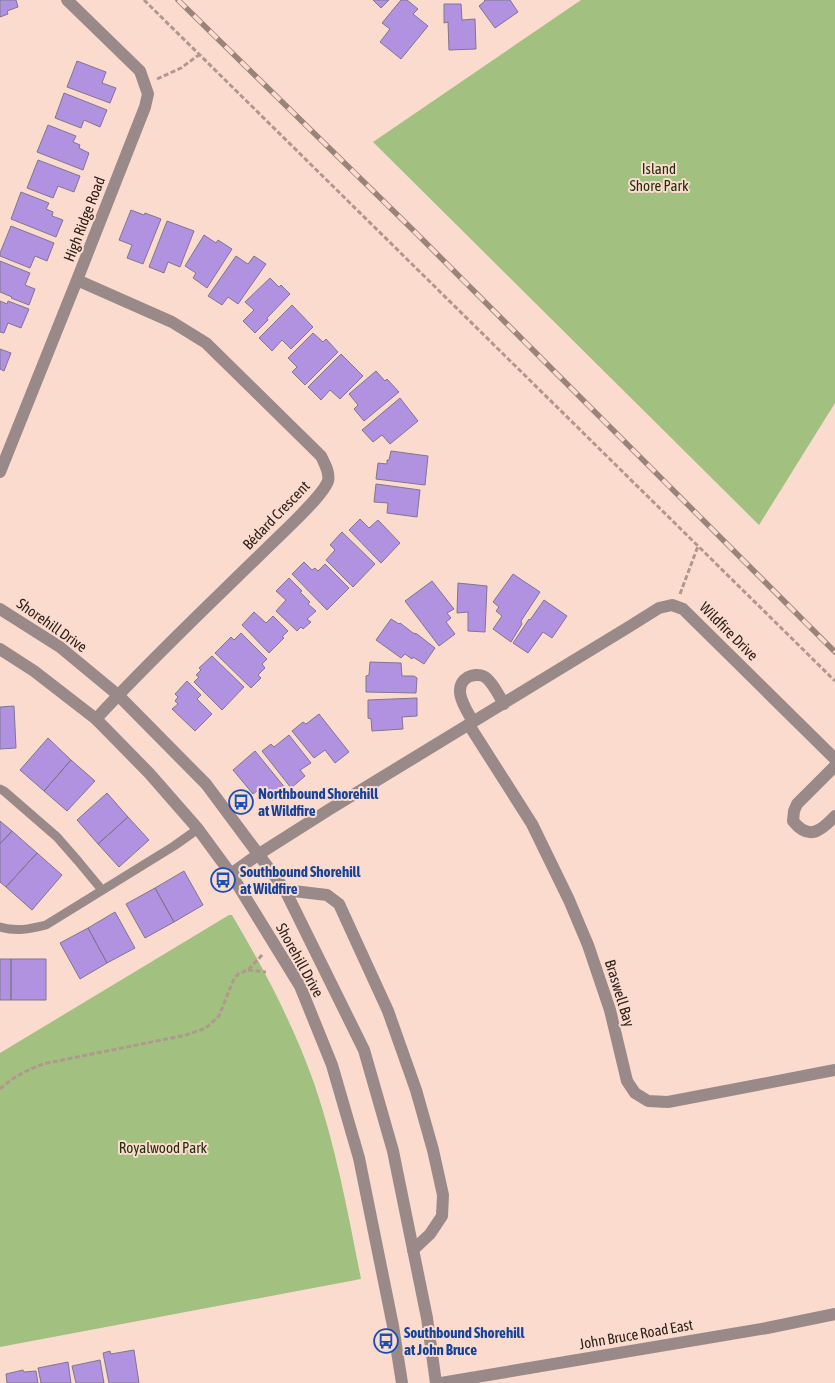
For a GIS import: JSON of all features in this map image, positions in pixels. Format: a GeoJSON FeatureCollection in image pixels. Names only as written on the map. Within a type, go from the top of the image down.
{"type":"FeatureCollection","features":[{"type":"Feature","properties":{"kind":"street","name":"High Ridge Road"},"geometry":{"type":"LineString","coordinates":[[0,472],[145,107],[148,94],[140,71],[67,0]]}},
{"type":"Feature","properties":{"kind":"street","name":"Bédard Crescent"},"geometry":{"type":"LineString","coordinates":[[77,280],[172,322],[206,343],[321,456],[327,469],[328,480],[323,491],[290,526],[96,719]]}},
{"type":"Feature","properties":{"kind":"street","name":"Wildfire Drive"},"geometry":{"type":"LineString","coordinates":[[231,874],[259,854],[659,608],[672,605],[683,609],[835,759]]}},
{"type":"Feature","properties":{"kind":"street","name":"Shorehill Drive"},"geometry":{"type":"LineString","coordinates":[[0,609],[60,647],[118,696],[206,784],[285,890],[364,1050],[393,1151],[427,1318],[436,1383]]}},
{"type":"Feature","properties":{"kind":"street","name":"Shorehill Drive"},"geometry":{"type":"LineString","coordinates":[[0,649],[34,671],[96,719],[149,772],[198,829],[231,874],[300,986],[332,1065],[359,1158],[393,1326],[402,1383]]}},
{"type":"Feature","properties":{"kind":"street"},"geometry":{"type":"LineString","coordinates":[[471,724],[461,700],[460,691],[462,683],[468,677],[476,674],[484,676],[490,681],[504,704]]}},
{"type":"Feature","properties":{"kind":"street","name":"Braswell Bay"},"geometry":{"type":"LineString","coordinates":[[471,724],[532,824],[569,900],[588,945],[610,1010],[627,1081],[635,1093],[648,1101],[668,1102],[835,1070]]}},
{"type":"Feature","properties":{"kind":"street"},"geometry":{"type":"LineString","coordinates":[[835,766],[797,804],[793,821],[805,832],[814,832],[835,816]]}},
{"type":"Feature","properties":{"kind":"street"},"geometry":{"type":"LineString","coordinates":[[285,890],[327,895],[339,904],[388,1011],[416,1090],[433,1150],[443,1195],[442,1216],[430,1234],[413,1250]]}},
{"type":"Feature","properties":{"kind":"street","name":"John Bruce Road East"},"geometry":{"type":"LineString","coordinates":[[441,1383],[767,1328],[835,1314]]}},
{"type":"Feature","properties":{"kind":"lane"},"geometry":{"type":"LineString","coordinates":[[0,789],[57,837],[102,890]]}},
{"type":"Feature","properties":{"kind":"lane"},"geometry":{"type":"LineString","coordinates":[[0,927],[27,930],[46,925],[174,846],[198,829]]}},
{"type":"Feature","properties":{"kind":"path"},"geometry":{"type":"LineString","coordinates":[[144,0],[835,681]]}},
{"type":"Feature","properties":{"kind":"path"},"geometry":{"type":"LineString","coordinates":[[144,84],[181,68],[200,54]]}},
{"type":"Feature","properties":{"kind":"path"},"geometry":{"type":"LineString","coordinates":[[675,606],[698,546]]}},
{"type":"Feature","properties":{"kind":"path"},"geometry":{"type":"LineString","coordinates":[[0,1089],[24,1071],[43,1064],[186,1035],[206,1028],[219,1016],[233,981],[238,974],[248,970],[273,943]]}},
{"type":"Feature","properties":{"kind":"path"},"geometry":{"type":"LineString","coordinates":[[248,970],[266,972]]}},
{"type":"Feature","properties":{"kind":"green space","name":"Island Shore Park"},"geometry":{"type":"Polygon","coordinates":[[[581,0],[835,0],[835,403],[759,525],[373,142],[581,0]]]}},
{"type":"Feature","properties":{"kind":"green space","name":"Royalwood Park"},"geometry":{"type":"Polygon","coordinates":[[[229,915],[232,915],[277,997],[297,1039],[314,1083],[335,1156],[361,1279],[0,1347],[0,1053],[229,915]]]}},
{"type":"Feature","properties":{"kind":"building"},"geometry":{"type":"Polygon","coordinates":[[[0,0],[16,0],[18,7],[7,11],[8,14],[0,17],[0,0]]]}},
{"type":"Feature","properties":{"kind":"building"},"geometry":{"type":"Polygon","coordinates":[[[373,0],[389,0],[381,8],[373,0]]]}},
{"type":"Feature","properties":{"kind":"building"},"geometry":{"type":"Polygon","coordinates":[[[401,0],[407,0],[418,9],[413,14],[428,26],[401,59],[380,42],[390,29],[382,23],[401,0]]]}},
{"type":"Feature","properties":{"kind":"building"},"geometry":{"type":"Polygon","coordinates":[[[484,0],[510,0],[518,12],[495,28],[479,6],[484,0]]]}},
{"type":"Feature","properties":{"kind":"building"},"geometry":{"type":"Polygon","coordinates":[[[444,4],[461,4],[462,20],[475,19],[476,49],[449,50],[448,22],[444,23],[444,4]]]}},
{"type":"Feature","properties":{"kind":"building"},"geometry":{"type":"Polygon","coordinates":[[[77,61],[106,72],[102,83],[116,88],[110,103],[67,87],[77,61]]]}},
{"type":"Feature","properties":{"kind":"building"},"geometry":{"type":"Polygon","coordinates":[[[64,93],[107,110],[100,127],[84,120],[81,128],[55,118],[64,93]]]}},
{"type":"Feature","properties":{"kind":"building"},"geometry":{"type":"Polygon","coordinates":[[[48,125],[76,136],[73,142],[80,145],[79,148],[89,153],[83,170],[37,152],[48,125]]]}},
{"type":"Feature","properties":{"kind":"building"},"geometry":{"type":"Polygon","coordinates":[[[38,160],[80,176],[74,192],[58,186],[53,198],[27,188],[38,160]]]}},
{"type":"Feature","properties":{"kind":"building"},"geometry":{"type":"Polygon","coordinates":[[[21,192],[49,203],[46,209],[53,212],[52,216],[63,220],[56,237],[11,219],[21,192]]]}},
{"type":"Feature","properties":{"kind":"building"},"geometry":{"type":"Polygon","coordinates":[[[131,210],[161,219],[143,264],[127,258],[132,245],[119,240],[131,210]]]}},
{"type":"Feature","properties":{"kind":"building"},"geometry":{"type":"Polygon","coordinates":[[[167,221],[194,231],[180,267],[168,262],[164,273],[149,267],[167,221]]]}},
{"type":"Feature","properties":{"kind":"building"},"geometry":{"type":"Polygon","coordinates":[[[11,226],[54,243],[47,261],[35,256],[30,268],[0,256],[11,226]]]}},
{"type":"Feature","properties":{"kind":"building"},"geometry":{"type":"Polygon","coordinates":[[[204,235],[216,243],[218,240],[232,249],[207,288],[193,278],[196,273],[185,266],[204,235]]]}},
{"type":"Feature","properties":{"kind":"building"},"geometry":{"type":"Polygon","coordinates":[[[236,256],[248,264],[254,256],[266,264],[238,304],[228,297],[222,305],[208,296],[236,256]]]}},
{"type":"Feature","properties":{"kind":"building"},"geometry":{"type":"Polygon","coordinates":[[[0,261],[30,273],[25,285],[35,289],[29,305],[0,292],[0,261]]]}},
{"type":"Feature","properties":{"kind":"building"},"geometry":{"type":"Polygon","coordinates":[[[270,278],[290,294],[255,333],[243,321],[254,310],[245,302],[270,278]]]}},
{"type":"Feature","properties":{"kind":"building"},"geometry":{"type":"Polygon","coordinates":[[[0,301],[7,304],[8,301],[29,309],[21,328],[8,323],[4,333],[0,332],[0,301]]]}},
{"type":"Feature","properties":{"kind":"building"},"geometry":{"type":"Polygon","coordinates":[[[292,305],[313,327],[291,349],[282,340],[272,351],[259,338],[292,305]]]}},
{"type":"Feature","properties":{"kind":"building"},"geometry":{"type":"Polygon","coordinates":[[[313,333],[323,342],[326,339],[338,352],[305,385],[292,372],[297,367],[288,358],[313,333]]]}},
{"type":"Feature","properties":{"kind":"building"},"geometry":{"type":"Polygon","coordinates":[[[0,349],[11,353],[4,371],[0,369],[0,349]]]}},
{"type":"Feature","properties":{"kind":"building"},"geometry":{"type":"Polygon","coordinates":[[[341,354],[363,376],[340,399],[330,390],[321,400],[308,387],[341,354]]]}},
{"type":"Feature","properties":{"kind":"building"},"geometry":{"type":"Polygon","coordinates":[[[376,371],[385,381],[387,379],[399,392],[364,421],[354,409],[358,405],[349,394],[376,371]]]}},
{"type":"Feature","properties":{"kind":"building"},"geometry":{"type":"Polygon","coordinates":[[[400,398],[418,421],[390,444],[382,435],[373,442],[362,430],[400,398]]]}},
{"type":"Feature","properties":{"kind":"building"},"geometry":{"type":"Polygon","coordinates":[[[391,451],[428,456],[425,485],[376,479],[378,463],[387,464],[391,451]]]}},
{"type":"Feature","properties":{"kind":"building"},"geometry":{"type":"Polygon","coordinates":[[[376,484],[420,490],[417,517],[387,513],[388,503],[374,502],[376,484]]]}},
{"type":"Feature","properties":{"kind":"building"},"geometry":{"type":"Polygon","coordinates":[[[360,519],[369,528],[378,520],[400,543],[381,563],[349,530],[360,519]]]}},
{"type":"Feature","properties":{"kind":"building"},"geometry":{"type":"Polygon","coordinates":[[[342,532],[375,564],[353,587],[326,560],[335,550],[330,545],[342,532]]]}},
{"type":"Feature","properties":{"kind":"building"},"geometry":{"type":"Polygon","coordinates":[[[304,562],[312,570],[315,568],[318,571],[325,564],[349,588],[327,610],[292,574],[304,562]]]}},
{"type":"Feature","properties":{"kind":"building"},"geometry":{"type":"Polygon","coordinates":[[[513,574],[540,592],[521,621],[522,624],[511,642],[493,629],[502,616],[496,611],[499,607],[493,602],[513,574]]]}},
{"type":"Feature","properties":{"kind":"building"},"geometry":{"type":"Polygon","coordinates":[[[289,578],[302,591],[300,592],[310,602],[308,604],[316,611],[307,619],[311,622],[303,629],[301,627],[297,631],[276,611],[286,600],[276,591],[289,578]]]}},
{"type":"Feature","properties":{"kind":"building"},"geometry":{"type":"Polygon","coordinates":[[[432,581],[454,609],[447,613],[451,618],[446,622],[455,634],[439,646],[405,601],[432,581]]]}},
{"type":"Feature","properties":{"kind":"building"},"geometry":{"type":"Polygon","coordinates":[[[458,583],[487,586],[485,632],[468,631],[468,612],[457,613],[458,583]]]}},
{"type":"Feature","properties":{"kind":"building"},"geometry":{"type":"Polygon","coordinates":[[[544,600],[567,616],[552,638],[543,632],[528,653],[513,643],[544,600]]]}},
{"type":"Feature","properties":{"kind":"building"},"geometry":{"type":"Polygon","coordinates":[[[254,612],[266,623],[273,616],[288,631],[282,637],[284,638],[269,653],[242,625],[254,612]]]}},
{"type":"Feature","properties":{"kind":"building"},"geometry":{"type":"Polygon","coordinates":[[[391,619],[417,634],[435,648],[424,664],[405,654],[401,658],[376,640],[391,619]]]}},
{"type":"Feature","properties":{"kind":"building"},"geometry":{"type":"Polygon","coordinates":[[[241,633],[267,659],[262,664],[265,668],[258,675],[261,678],[251,688],[215,653],[231,637],[234,640],[241,633]]]}},
{"type":"Feature","properties":{"kind":"building"},"geometry":{"type":"Polygon","coordinates":[[[212,656],[244,687],[222,710],[194,682],[199,677],[196,675],[201,670],[199,668],[212,656]]]}},
{"type":"Feature","properties":{"kind":"building"},"geometry":{"type":"Polygon","coordinates":[[[370,662],[401,663],[402,676],[414,676],[417,678],[416,693],[366,692],[366,676],[369,675],[370,662]]]}},
{"type":"Feature","properties":{"kind":"building"},"geometry":{"type":"Polygon","coordinates":[[[187,681],[201,695],[197,699],[212,714],[195,731],[172,709],[178,704],[175,701],[178,697],[175,694],[187,681]]]}},
{"type":"Feature","properties":{"kind":"building"},"geometry":{"type":"Polygon","coordinates":[[[417,698],[417,716],[402,717],[403,729],[372,731],[371,719],[368,718],[368,700],[417,698]]]}},
{"type":"Feature","properties":{"kind":"building"},"geometry":{"type":"Polygon","coordinates":[[[14,706],[16,748],[0,749],[0,707],[14,706]]]}},
{"type":"Feature","properties":{"kind":"building"},"geometry":{"type":"Polygon","coordinates":[[[319,714],[349,752],[335,763],[325,750],[314,758],[292,731],[303,722],[306,724],[319,714]]]}},
{"type":"Feature","properties":{"kind":"building"},"geometry":{"type":"Polygon","coordinates":[[[289,735],[311,763],[300,770],[305,776],[291,788],[262,751],[271,744],[274,747],[289,735]]]}},
{"type":"Feature","properties":{"kind":"building"},"geometry":{"type":"Polygon","coordinates":[[[48,738],[71,760],[44,791],[20,770],[48,738]]]}},
{"type":"Feature","properties":{"kind":"building"},"geometry":{"type":"Polygon","coordinates":[[[255,751],[286,789],[272,801],[261,788],[253,794],[233,770],[255,751]]]}},
{"type":"Feature","properties":{"kind":"building"},"geometry":{"type":"Polygon","coordinates":[[[71,760],[95,781],[67,811],[44,791],[71,760]]]}},
{"type":"Feature","properties":{"kind":"building"},"geometry":{"type":"Polygon","coordinates":[[[107,793],[128,817],[98,844],[77,820],[107,793]]]}},
{"type":"Feature","properties":{"kind":"building"},"geometry":{"type":"Polygon","coordinates":[[[128,817],[149,840],[119,867],[98,844],[128,817]]]}},
{"type":"Feature","properties":{"kind":"building"},"geometry":{"type":"Polygon","coordinates":[[[0,821],[12,831],[0,844],[0,821]]]}},
{"type":"Feature","properties":{"kind":"building"},"geometry":{"type":"Polygon","coordinates":[[[12,831],[37,853],[6,887],[0,882],[0,844],[12,831]]]}},
{"type":"Feature","properties":{"kind":"building"},"geometry":{"type":"Polygon","coordinates":[[[37,853],[62,875],[32,910],[6,887],[37,853]]]}},
{"type":"Feature","properties":{"kind":"building"},"geometry":{"type":"Polygon","coordinates":[[[184,871],[203,905],[174,922],[155,888],[184,871]]]}},
{"type":"Feature","properties":{"kind":"building"},"geometry":{"type":"Polygon","coordinates":[[[155,888],[174,922],[145,938],[126,904],[155,888]]]}},
{"type":"Feature","properties":{"kind":"building"},"geometry":{"type":"Polygon","coordinates":[[[115,912],[135,948],[107,963],[88,928],[115,912]]]}},
{"type":"Feature","properties":{"kind":"building"},"geometry":{"type":"Polygon","coordinates":[[[88,928],[107,963],[80,979],[60,943],[88,928]]]}},
{"type":"Feature","properties":{"kind":"building"},"geometry":{"type":"Polygon","coordinates":[[[0,959],[11,959],[11,1000],[0,1000],[0,959]]]}},
{"type":"Feature","properties":{"kind":"building"},"geometry":{"type":"Polygon","coordinates":[[[11,959],[46,959],[46,1000],[11,1000],[11,959]]]}},
{"type":"Feature","properties":{"kind":"building"},"geometry":{"type":"Polygon","coordinates":[[[134,1350],[139,1383],[109,1383],[103,1353],[110,1351],[111,1354],[134,1350]]]}},
{"type":"Feature","properties":{"kind":"building"},"geometry":{"type":"Polygon","coordinates":[[[100,1360],[104,1383],[76,1383],[72,1366],[100,1360]]]}},
{"type":"Feature","properties":{"kind":"building"},"geometry":{"type":"Polygon","coordinates":[[[68,1362],[71,1383],[41,1383],[38,1368],[68,1362]]]}},
{"type":"Feature","properties":{"kind":"building"},"geometry":{"type":"Polygon","coordinates":[[[23,1370],[24,1372],[36,1371],[38,1383],[7,1383],[6,1374],[23,1370]]]}},
{"type":"Feature","properties":{"kind":"railway"},"geometry":{"type":"LineString","coordinates":[[178,0],[414,231],[835,652]]}},
{"type":"Feature","properties":{"kind":"place","name":"Northbound Shorehill at Wildfire"},"geometry":{"type":"Point","coordinates":[241,802]}},
{"type":"Feature","properties":{"kind":"place","name":"Southbound Shorehill at Wildfire"},"geometry":{"type":"Point","coordinates":[223,880]}},
{"type":"Feature","properties":{"kind":"place","name":"Southbound Shorehill at John Bruce"},"geometry":{"type":"Point","coordinates":[386,1341]}}]}
